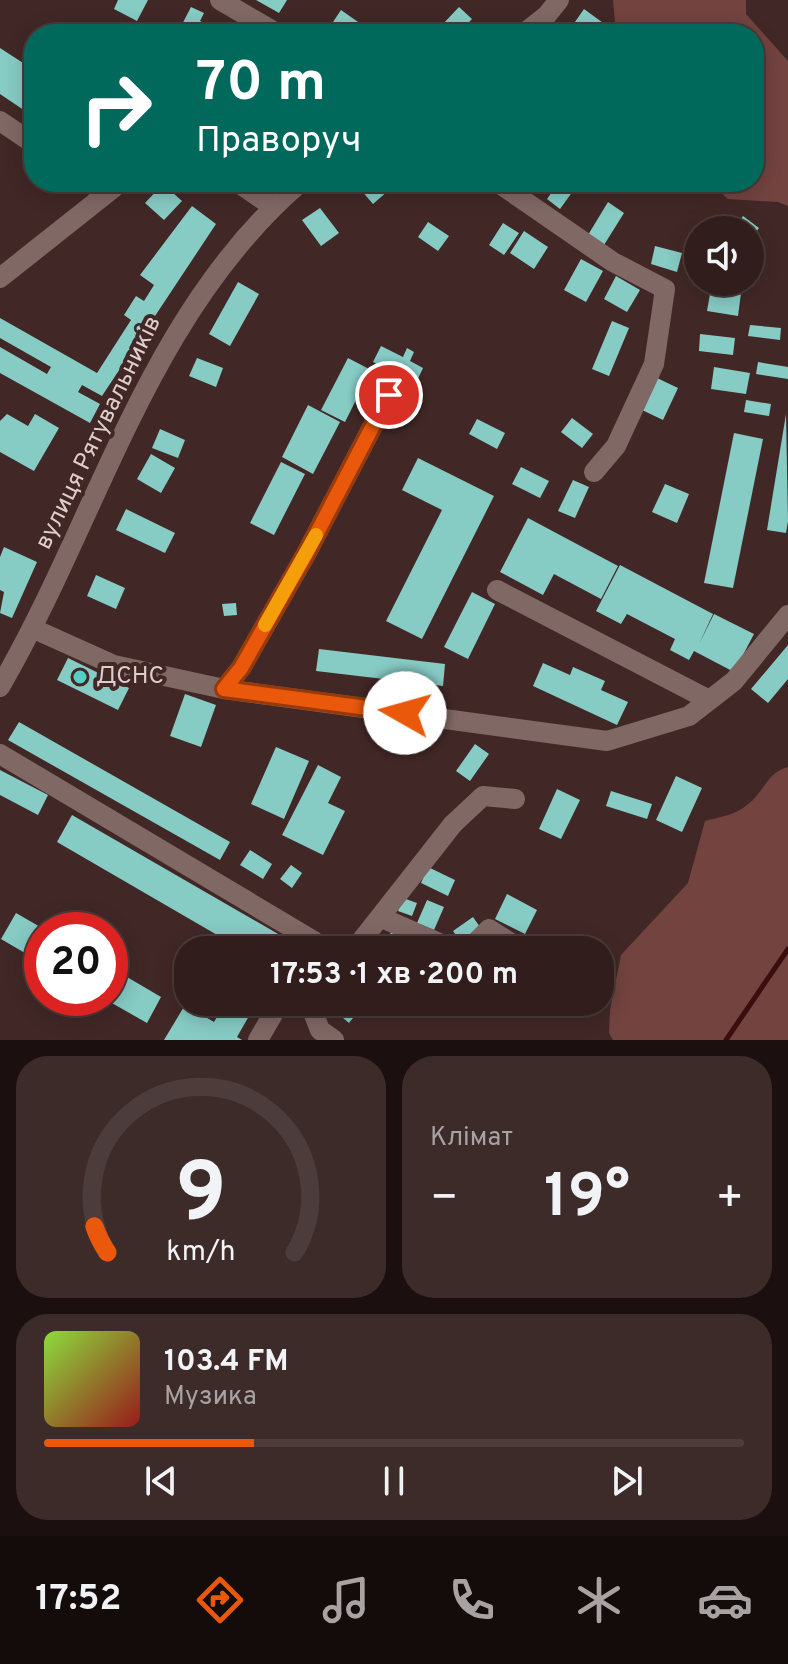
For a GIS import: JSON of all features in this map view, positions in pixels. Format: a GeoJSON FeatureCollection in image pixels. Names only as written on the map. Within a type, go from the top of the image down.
{"type":"FeatureCollection","features":[{"type":"Feature","properties":{"kind":"street"},"geometry":{"type":"LineString","coordinates":[[220,0],[261,24]]}},
{"type":"Feature","properties":{"kind":"street"},"geometry":{"type":"LineString","coordinates":[[536,24],[559,0]]}},
{"type":"Feature","properties":{"kind":"street"},"geometry":{"type":"LineString","coordinates":[[0,121],[24,137]]}},
{"type":"Feature","properties":{"kind":"street"},"geometry":{"type":"LineString","coordinates":[[0,278],[108,192]]}},
{"type":"Feature","properties":{"kind":"street"},"geometry":{"type":"LineString","coordinates":[[252,192],[272,206]]}},
{"type":"Feature","properties":{"kind":"street","name":"вулиця Рятувальників"},"geometry":{"type":"LineString","coordinates":[[0,687],[34,629],[122,435],[174,334],[217,268],[272,206],[289,192]]}},
{"type":"Feature","properties":{"kind":"street"},"geometry":{"type":"LineString","coordinates":[[511,192],[601,254],[665,289],[654,364],[616,446],[594,472]]}},
{"type":"Feature","properties":{"kind":"street"},"geometry":{"type":"LineString","coordinates":[[224,689],[241,668],[306,554],[389,395]]}},
{"type":"Feature","properties":{"kind":"street"},"geometry":{"type":"LineString","coordinates":[[497,590],[709,700]]}},
{"type":"Feature","properties":{"kind":"street"},"geometry":{"type":"LineString","coordinates":[[34,629],[114,665],[224,689],[607,741],[660,728],[689,716],[734,681],[788,615]]}},
{"type":"Feature","properties":{"kind":"street"},"geometry":{"type":"LineString","coordinates":[[0,754],[306,936]]}},
{"type":"Feature","properties":{"kind":"street"},"geometry":{"type":"LineString","coordinates":[[366,936],[453,824],[483,796],[515,799]]}},
{"type":"Feature","properties":{"kind":"street"},"geometry":{"type":"LineString","coordinates":[[382,918],[423,936]]}},
{"type":"Feature","properties":{"kind":"street"},"geometry":{"type":"LineString","coordinates":[[482,936],[489,929],[500,936]]}},
{"type":"Feature","properties":{"kind":"street"},"geometry":{"type":"LineString","coordinates":[[258,1040],[272,1016]]}},
{"type":"Feature","properties":{"kind":"street"},"geometry":{"type":"LineString","coordinates":[[314,1016],[320,1030],[334,1040]]}},
{"type":"Feature","properties":{"kind":"shaded area"},"geometry":{"type":"Polygon","coordinates":[[[613,0],[746,0],[746,14],[755,24],[616,24],[613,0]]]}},
{"type":"Feature","properties":{"kind":"shaded area"},"geometry":{"type":"Polygon","coordinates":[[[764,34],[788,61],[788,206],[778,202],[728,199],[720,192],[764,192],[764,34]]]}},
{"type":"Feature","properties":{"kind":"shaded area"},"geometry":{"type":"Polygon","coordinates":[[[788,767],[788,1040],[613,1040],[609,1033],[610,1016],[614,1016],[614,990],[621,955],[688,883],[705,821],[742,808],[781,770],[788,767]]]}},
{"type":"Feature","properties":{"kind":"building"},"geometry":{"type":"Polygon","coordinates":[[[118,0],[148,0],[137,21],[114,9],[118,0]]]}},
{"type":"Feature","properties":{"kind":"building"},"geometry":{"type":"Polygon","coordinates":[[[256,0],[287,0],[279,13],[256,0]]]}},
{"type":"Feature","properties":{"kind":"building"},"geometry":{"type":"Polygon","coordinates":[[[191,7],[204,13],[200,21],[206,24],[182,24],[191,7]]]}},
{"type":"Feature","properties":{"kind":"building"},"geometry":{"type":"Polygon","coordinates":[[[459,7],[472,19],[467,24],[443,24],[459,7]]]}},
{"type":"Feature","properties":{"kind":"building"},"geometry":{"type":"Polygon","coordinates":[[[584,9],[605,24],[574,24],[584,9]]]}},
{"type":"Feature","properties":{"kind":"building"},"geometry":{"type":"Polygon","coordinates":[[[341,10],[361,24],[332,24],[341,10]]]}},
{"type":"Feature","properties":{"kind":"building"},"geometry":{"type":"Polygon","coordinates":[[[0,48],[24,64],[24,110],[0,94],[0,48]]]}},
{"type":"Feature","properties":{"kind":"building"},"geometry":{"type":"Polygon","coordinates":[[[155,192],[172,192],[182,201],[164,220],[145,203],[155,192]]]}},
{"type":"Feature","properties":{"kind":"building"},"geometry":{"type":"Polygon","coordinates":[[[363,192],[387,192],[373,204],[363,192]]]}},
{"type":"Feature","properties":{"kind":"building"},"geometry":{"type":"Polygon","coordinates":[[[552,192],[572,192],[560,209],[547,199],[552,192]]]}},
{"type":"Feature","properties":{"kind":"building"},"geometry":{"type":"Polygon","coordinates":[[[608,202],[624,213],[604,245],[588,235],[608,202]]]}},
{"type":"Feature","properties":{"kind":"building"},"geometry":{"type":"Polygon","coordinates":[[[192,206],[216,224],[102,396],[82,385],[78,392],[100,404],[90,423],[0,373],[0,347],[47,374],[51,367],[0,338],[0,318],[97,373],[131,320],[124,315],[136,296],[144,301],[154,285],[140,275],[192,206]]]}},
{"type":"Feature","properties":{"kind":"building"},"geometry":{"type":"Polygon","coordinates":[[[320,208],[339,233],[321,246],[302,220],[320,208]]]}},
{"type":"Feature","properties":{"kind":"building"},"geometry":{"type":"Polygon","coordinates":[[[428,222],[449,236],[438,251],[418,237],[428,222]]]}},
{"type":"Feature","properties":{"kind":"building"},"geometry":{"type":"Polygon","coordinates":[[[503,223],[519,233],[504,255],[489,245],[503,223]]]}},
{"type":"Feature","properties":{"kind":"building"},"geometry":{"type":"Polygon","coordinates":[[[524,231],[548,247],[534,269],[510,253],[524,231]]]}},
{"type":"Feature","properties":{"kind":"building"},"geometry":{"type":"Polygon","coordinates":[[[655,246],[682,253],[677,272],[651,264],[655,246]]]}},
{"type":"Feature","properties":{"kind":"building"},"geometry":{"type":"Polygon","coordinates":[[[581,259],[603,271],[586,302],[564,290],[581,259]]]}},
{"type":"Feature","properties":{"kind":"building"},"geometry":{"type":"Polygon","coordinates":[[[616,276],[640,290],[627,312],[604,299],[616,276]]]}},
{"type":"Feature","properties":{"kind":"building"},"geometry":{"type":"Polygon","coordinates":[[[238,282],[259,294],[230,346],[209,334],[238,282]]]}},
{"type":"Feature","properties":{"kind":"building"},"geometry":{"type":"Polygon","coordinates":[[[710,296],[741,296],[738,316],[707,311],[710,296]]]}},
{"type":"Feature","properties":{"kind":"building"},"geometry":{"type":"Polygon","coordinates":[[[612,321],[629,328],[609,376],[592,369],[612,321]]]}},
{"type":"Feature","properties":{"kind":"building"},"geometry":{"type":"Polygon","coordinates":[[[750,325],[781,328],[780,340],[748,336],[750,325]]]}},
{"type":"Feature","properties":{"kind":"building"},"geometry":{"type":"Polygon","coordinates":[[[700,334],[735,338],[733,355],[699,351],[700,334]]]}},
{"type":"Feature","properties":{"kind":"building"},"geometry":{"type":"Polygon","coordinates":[[[381,346],[403,357],[407,348],[414,352],[410,361],[423,368],[416,383],[373,362],[381,346]]]}},
{"type":"Feature","properties":{"kind":"building"},"geometry":{"type":"Polygon","coordinates":[[[197,358],[223,368],[216,387],[189,376],[197,358]]]}},
{"type":"Feature","properties":{"kind":"building"},"geometry":{"type":"Polygon","coordinates":[[[348,358],[371,370],[345,422],[321,410],[348,358]]]}},
{"type":"Feature","properties":{"kind":"building"},"geometry":{"type":"Polygon","coordinates":[[[758,362],[788,367],[788,379],[756,374],[758,362]]]}},
{"type":"Feature","properties":{"kind":"building"},"geometry":{"type":"Polygon","coordinates":[[[714,367],[750,373],[746,394],[711,389],[714,367]]]}},
{"type":"Feature","properties":{"kind":"building"},"geometry":{"type":"Polygon","coordinates":[[[657,378],[678,388],[663,420],[642,410],[657,378]]]}},
{"type":"Feature","properties":{"kind":"building"},"geometry":{"type":"Polygon","coordinates":[[[746,400],[771,404],[769,416],[744,412],[746,400]]]}},
{"type":"Feature","properties":{"kind":"building"},"geometry":{"type":"Polygon","coordinates":[[[308,405],[340,422],[313,474],[282,457],[308,405]]]}},
{"type":"Feature","properties":{"kind":"building"},"geometry":{"type":"Polygon","coordinates":[[[7,414],[28,426],[35,414],[59,428],[34,471],[0,452],[0,421],[7,414]]]}},
{"type":"Feature","properties":{"kind":"building"},"geometry":{"type":"Polygon","coordinates":[[[786,414],[788,521],[786,533],[767,530],[786,414]]]}},
{"type":"Feature","properties":{"kind":"building"},"geometry":{"type":"Polygon","coordinates":[[[572,418],[593,434],[582,448],[561,432],[572,418]]]}},
{"type":"Feature","properties":{"kind":"building"},"geometry":{"type":"Polygon","coordinates":[[[477,419],[505,433],[497,449],[469,434],[477,419]]]}},
{"type":"Feature","properties":{"kind":"building"},"geometry":{"type":"Polygon","coordinates":[[[160,429],[185,440],[178,458],[152,448],[160,429]]]}},
{"type":"Feature","properties":{"kind":"building"},"geometry":{"type":"Polygon","coordinates":[[[734,433],[763,439],[733,588],[704,583],[734,433]]]}},
{"type":"Feature","properties":{"kind":"building"},"geometry":{"type":"Polygon","coordinates":[[[151,454],[175,468],[161,493],[137,479],[151,454]]]}},
{"type":"Feature","properties":{"kind":"building"},"geometry":{"type":"Polygon","coordinates":[[[418,458],[494,496],[422,639],[386,621],[442,510],[402,490],[418,458]]]}},
{"type":"Feature","properties":{"kind":"building"},"geometry":{"type":"Polygon","coordinates":[[[281,462],[305,474],[274,535],[250,523],[281,462]]]}},
{"type":"Feature","properties":{"kind":"building"},"geometry":{"type":"Polygon","coordinates":[[[521,467],[549,481],[540,498],[512,484],[521,467]]]}},
{"type":"Feature","properties":{"kind":"building"},"geometry":{"type":"Polygon","coordinates":[[[573,480],[589,487],[575,518],[558,511],[573,480]]]}},
{"type":"Feature","properties":{"kind":"building"},"geometry":{"type":"Polygon","coordinates":[[[665,484],[689,494],[677,523],[652,512],[665,484]]]}},
{"type":"Feature","properties":{"kind":"building"},"geometry":{"type":"Polygon","coordinates":[[[126,509],[175,533],[165,553],[116,530],[126,509]]]}},
{"type":"Feature","properties":{"kind":"building"},"geometry":{"type":"Polygon","coordinates":[[[528,518],[618,566],[601,599],[554,574],[543,595],[500,572],[528,518]]]}},
{"type":"Feature","properties":{"kind":"building"},"geometry":{"type":"Polygon","coordinates":[[[4,547],[37,562],[12,618],[0,613],[4,592],[0,590],[0,557],[4,547]]]}},
{"type":"Feature","properties":{"kind":"building"},"geometry":{"type":"Polygon","coordinates":[[[620,565],[713,614],[699,644],[714,614],[754,634],[734,672],[694,651],[689,660],[670,650],[675,639],[627,614],[621,624],[596,611],[620,565]]]}},
{"type":"Feature","properties":{"kind":"building"},"geometry":{"type":"Polygon","coordinates":[[[96,575],[125,588],[116,609],[87,596],[96,575]]]}},
{"type":"Feature","properties":{"kind":"building"},"geometry":{"type":"Polygon","coordinates":[[[472,592],[495,604],[468,659],[444,647],[472,592]]]}},
{"type":"Feature","properties":{"kind":"building"},"geometry":{"type":"Polygon","coordinates":[[[236,603],[237,615],[224,616],[222,604],[236,603]]]}},
{"type":"Feature","properties":{"kind":"building"},"geometry":{"type":"Polygon","coordinates":[[[788,645],[788,679],[768,703],[751,689],[788,645]]]}},
{"type":"Feature","properties":{"kind":"building"},"geometry":{"type":"Polygon","coordinates":[[[319,649],[445,664],[443,686],[316,671],[319,649]]]}},
{"type":"Feature","properties":{"kind":"building"},"geometry":{"type":"Polygon","coordinates":[[[68,658],[129,688],[118,710],[57,680],[68,658]]]}},
{"type":"Feature","properties":{"kind":"building"},"geometry":{"type":"Polygon","coordinates":[[[543,663],[570,675],[573,667],[605,681],[601,690],[628,702],[617,725],[533,686],[543,663]]]}},
{"type":"Feature","properties":{"kind":"building"},"geometry":{"type":"Polygon","coordinates":[[[185,694],[216,705],[201,747],[170,736],[185,694]]]}},
{"type":"Feature","properties":{"kind":"building"},"geometry":{"type":"Polygon","coordinates":[[[19,722],[230,842],[220,860],[8,740],[19,722]]]}},
{"type":"Feature","properties":{"kind":"building"},"geometry":{"type":"Polygon","coordinates":[[[475,744],[489,754],[470,781],[456,771],[475,744]]]}},
{"type":"Feature","properties":{"kind":"building"},"geometry":{"type":"Polygon","coordinates":[[[276,747],[309,761],[284,819],[251,804],[276,747]]]}},
{"type":"Feature","properties":{"kind":"building"},"geometry":{"type":"Polygon","coordinates":[[[318,765],[341,777],[328,803],[345,811],[323,855],[282,835],[318,765]]]}},
{"type":"Feature","properties":{"kind":"building"},"geometry":{"type":"Polygon","coordinates":[[[0,770],[48,795],[38,815],[0,795],[0,770]]]}},
{"type":"Feature","properties":{"kind":"building"},"geometry":{"type":"Polygon","coordinates":[[[676,776],[702,788],[682,832],[656,820],[676,776]]]}},
{"type":"Feature","properties":{"kind":"building"},"geometry":{"type":"Polygon","coordinates":[[[557,789],[580,800],[561,839],[539,829],[557,789]]]}},
{"type":"Feature","properties":{"kind":"building"},"geometry":{"type":"Polygon","coordinates":[[[611,791],[652,804],[647,819],[606,806],[611,791]]]}},
{"type":"Feature","properties":{"kind":"building"},"geometry":{"type":"Polygon","coordinates":[[[72,815],[282,936],[219,936],[57,842],[72,815]]]}},
{"type":"Feature","properties":{"kind":"building"},"geometry":{"type":"Polygon","coordinates":[[[250,850],[272,864],[263,879],[240,865],[250,850]]]}},
{"type":"Feature","properties":{"kind":"building"},"geometry":{"type":"Polygon","coordinates":[[[291,865],[302,873],[292,888],[280,879],[291,865]]]}},
{"type":"Feature","properties":{"kind":"building"},"geometry":{"type":"Polygon","coordinates":[[[428,867],[455,880],[448,896],[421,883],[428,867]]]}},
{"type":"Feature","properties":{"kind":"building"},"geometry":{"type":"Polygon","coordinates":[[[507,894],[537,910],[525,934],[495,919],[507,894]]]}},
{"type":"Feature","properties":{"kind":"building"},"geometry":{"type":"Polygon","coordinates":[[[403,898],[417,903],[412,916],[398,911],[403,898]]]}},
{"type":"Feature","properties":{"kind":"building"},"geometry":{"type":"Polygon","coordinates":[[[427,900],[444,907],[434,930],[417,923],[427,900]]]}},
{"type":"Feature","properties":{"kind":"building"},"geometry":{"type":"Polygon","coordinates":[[[16,913],[24,918],[24,952],[1,939],[16,913]]]}},
{"type":"Feature","properties":{"kind":"building"},"geometry":{"type":"Polygon","coordinates":[[[473,917],[482,930],[473,936],[456,936],[453,931],[473,917]]]}},
{"type":"Feature","properties":{"kind":"building"},"geometry":{"type":"Polygon","coordinates":[[[394,929],[403,936],[388,936],[394,929]]]}},
{"type":"Feature","properties":{"kind":"building"},"geometry":{"type":"Polygon","coordinates":[[[128,978],[161,997],[147,1023],[128,1012],[128,978]]]}},
{"type":"Feature","properties":{"kind":"building"},"geometry":{"type":"Polygon","coordinates":[[[178,1016],[204,1016],[214,1022],[218,1016],[249,1016],[237,1037],[242,1040],[164,1040],[178,1016]]]}},
{"type":"Feature","properties":{"kind":"building"},"geometry":{"type":"Polygon","coordinates":[[[341,1016],[355,1016],[349,1023],[341,1016]]]}},
{"type":"Feature","properties":{"kind":"waterway"},"geometry":{"type":"LineString","coordinates":[[726,1040],[788,949]]}},
{"type":"Feature","properties":{"kind":"slow traffic"},"geometry":{"type":"LineString","coordinates":[[265,625],[316,535]]}},
{"type":"Feature","properties":{"kind":"place","name":"ДСНС"},"geometry":{"type":"Point","coordinates":[80,677]}},
{"type":"Feature","properties":{"kind":"route"},"geometry":{"type":"LineString","coordinates":[[389,395],[306,554],[241,668],[224,689],[405,713]]}}]}
